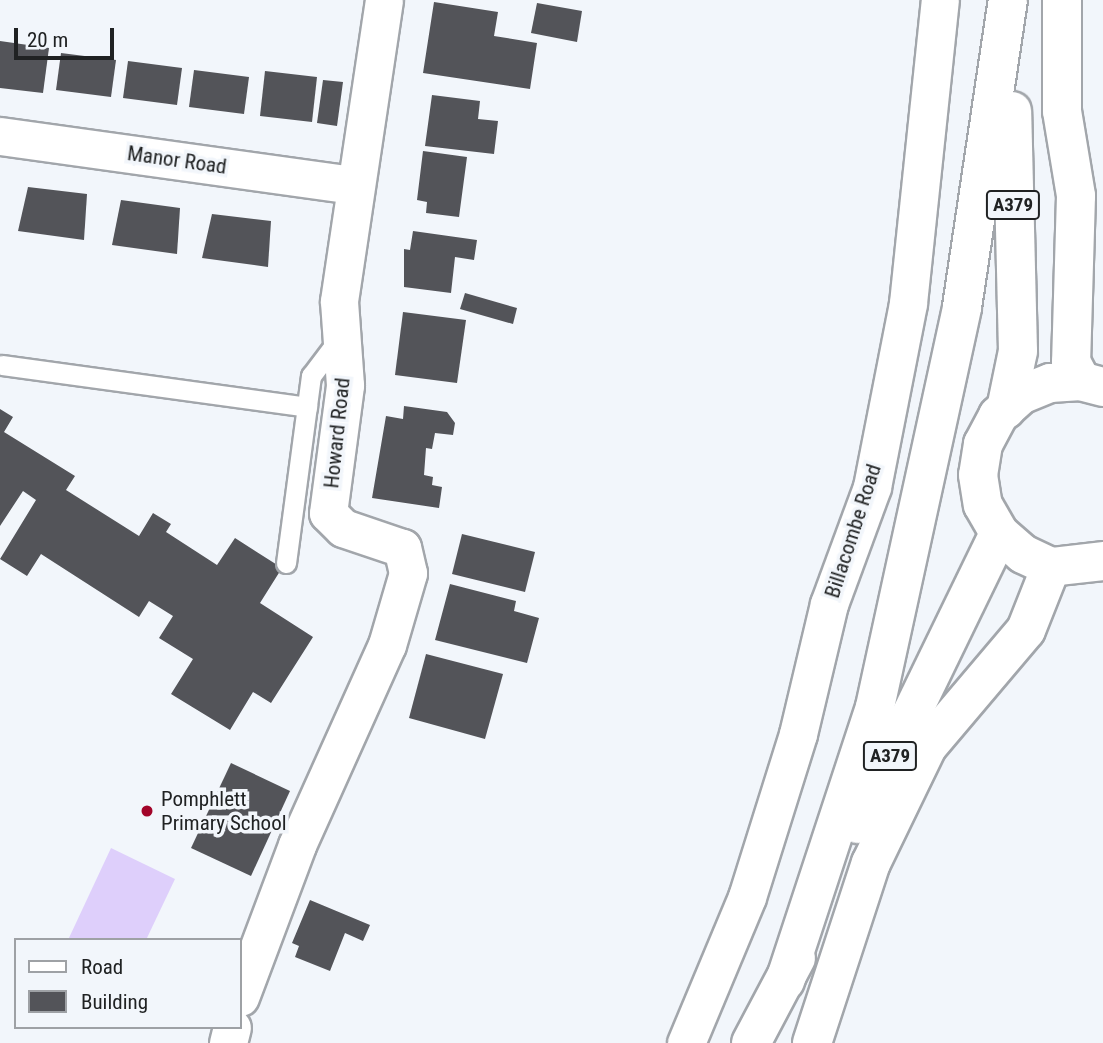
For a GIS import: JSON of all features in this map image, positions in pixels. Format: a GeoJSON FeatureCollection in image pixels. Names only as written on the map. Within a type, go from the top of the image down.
{"type":"FeatureCollection","features":[{"type":"Feature","properties":{"kind":"main road","name":"A379"},"geometry":{"type":"LineString","coordinates":[[1006,409],[1018,351],[1010,0]]}},
{"type":"Feature","properties":{"kind":"main road"},"geometry":{"type":"LineString","coordinates":[[785,981],[875,707],[962,307],[1010,0]]}},
{"type":"Feature","properties":{"kind":"main road","name":"A379"},"geometry":{"type":"LineString","coordinates":[[1062,0],[1062,111],[1076,196],[1070,362],[1092,384]]}},
{"type":"Feature","properties":{"kind":"main road","name":"A379"},"geometry":{"type":"LineString","coordinates":[[812,1043],[871,863],[927,747],[1026,630],[1051,567],[1023,554],[999,533],[983,505],[978,475],[983,444],[1006,409],[1021,395],[1050,383],[1092,384]]}},
{"type":"Feature","properties":{"kind":"main road","name":"A379"},"geometry":{"type":"LineString","coordinates":[[751,1043],[785,981],[999,533]]}},
{"type":"Feature","properties":{"kind":"main road"},"geometry":{"type":"LineString","coordinates":[[1051,567],[1103,561]]}},
{"type":"Feature","properties":{"kind":"street","name":"Howard Road"},"geometry":{"type":"LineString","coordinates":[[242,992],[297,845],[387,645],[408,573],[402,548],[343,528],[328,513],[345,385],[339,301],[353,185],[384,0]]}},
{"type":"Feature","properties":{"kind":"street","name":"Billacombe Road"},"geometry":{"type":"LineString","coordinates":[[685,1043],[747,897],[798,734],[829,604],[872,487],[908,303],[940,0]]}},
{"type":"Feature","properties":{"kind":"street","name":"Manor Road"},"geometry":{"type":"LineString","coordinates":[[0,136],[353,185]]}},
{"type":"Feature","properties":{"kind":"lane"},"geometry":{"type":"LineString","coordinates":[[286,563],[311,376],[341,335]]}},
{"type":"Feature","properties":{"kind":"lane"},"geometry":{"type":"LineString","coordinates":[[2,365],[307,407]]}},
{"type":"Feature","properties":{"kind":"shaded area"},"geometry":{"type":"Polygon","coordinates":[[[111,848],[175,879],[147,938],[69,938],[111,848]]]}},
{"type":"Feature","properties":{"kind":"building"},"geometry":{"type":"Polygon","coordinates":[[[434,2],[498,12],[494,36],[537,43],[530,89],[423,73],[434,2]]]}},
{"type":"Feature","properties":{"kind":"building"},"geometry":{"type":"Polygon","coordinates":[[[537,3],[582,11],[577,42],[531,33],[537,3]]]}},
{"type":"Feature","properties":{"kind":"building"},"geometry":{"type":"Polygon","coordinates":[[[0,41],[49,48],[43,93],[0,88],[0,41]]]}},
{"type":"Feature","properties":{"kind":"building"},"geometry":{"type":"Polygon","coordinates":[[[61,53],[116,60],[111,97],[56,90],[61,53]]]}},
{"type":"Feature","properties":{"kind":"building"},"geometry":{"type":"Polygon","coordinates":[[[128,61],[182,68],[177,105],[123,98],[128,61]]]}},
{"type":"Feature","properties":{"kind":"building"},"geometry":{"type":"Polygon","coordinates":[[[194,70],[249,77],[244,114],[189,107],[194,70]]]}},
{"type":"Feature","properties":{"kind":"building"},"geometry":{"type":"Polygon","coordinates":[[[265,71],[317,77],[312,122],[260,116],[265,71]]]}},
{"type":"Feature","properties":{"kind":"building"},"geometry":{"type":"Polygon","coordinates":[[[323,80],[343,82],[337,126],[317,123],[323,80]]]}},
{"type":"Feature","properties":{"kind":"building"},"geometry":{"type":"Polygon","coordinates":[[[432,95],[480,101],[478,119],[498,121],[494,154],[425,146],[432,95]]]}},
{"type":"Feature","properties":{"kind":"building"},"geometry":{"type":"Polygon","coordinates":[[[423,151],[467,157],[459,217],[426,213],[427,202],[417,200],[423,151]]]}},
{"type":"Feature","properties":{"kind":"building"},"geometry":{"type":"Polygon","coordinates":[[[28,187],[87,194],[84,240],[18,231],[28,187]]]}},
{"type":"Feature","properties":{"kind":"building"},"geometry":{"type":"Polygon","coordinates":[[[121,200],[180,208],[177,254],[112,245],[121,200]]]}},
{"type":"Feature","properties":{"kind":"building"},"geometry":{"type":"Polygon","coordinates":[[[212,214],[271,221],[268,267],[202,258],[212,214]]]}},
{"type":"Feature","properties":{"kind":"building"},"geometry":{"type":"Polygon","coordinates":[[[413,231],[477,240],[474,260],[455,257],[451,293],[404,287],[404,249],[410,250],[413,231]]]}},
{"type":"Feature","properties":{"kind":"building"},"geometry":{"type":"Polygon","coordinates":[[[465,293],[517,308],[513,324],[460,309],[465,293]]]}},
{"type":"Feature","properties":{"kind":"building"},"geometry":{"type":"Polygon","coordinates":[[[403,312],[466,320],[457,383],[395,375],[403,312]]]}},
{"type":"Feature","properties":{"kind":"building"},"geometry":{"type":"Polygon","coordinates":[[[404,406],[447,412],[455,423],[453,435],[435,433],[432,449],[426,448],[424,475],[433,477],[432,485],[442,487],[439,508],[372,498],[386,416],[403,419],[404,406]]]}},
{"type":"Feature","properties":{"kind":"building"},"geometry":{"type":"Polygon","coordinates":[[[0,409],[13,417],[4,432],[75,476],[66,490],[139,536],[153,513],[171,524],[166,532],[217,565],[235,538],[282,568],[260,603],[313,637],[271,703],[253,692],[230,730],[171,694],[193,659],[159,638],[173,616],[149,601],[139,617],[41,554],[27,576],[0,559],[36,500],[23,491],[0,526],[0,409]]]}},
{"type":"Feature","properties":{"kind":"building"},"geometry":{"type":"Polygon","coordinates":[[[462,534],[535,552],[525,592],[452,574],[462,534]]]}},
{"type":"Feature","properties":{"kind":"building"},"geometry":{"type":"Polygon","coordinates":[[[450,584],[516,601],[514,611],[539,618],[527,663],[435,640],[450,584]]]}},
{"type":"Feature","properties":{"kind":"building"},"geometry":{"type":"Polygon","coordinates":[[[426,654],[503,674],[485,739],[409,718],[426,654]]]}},
{"type":"Feature","properties":{"kind":"building"},"geometry":{"type":"Polygon","coordinates":[[[231,763],[290,791],[251,876],[191,848],[231,763]]]}},
{"type":"Feature","properties":{"kind":"building"},"geometry":{"type":"Polygon","coordinates":[[[310,900],[370,925],[363,941],[345,933],[330,971],[295,957],[299,946],[292,943],[310,900]]]}},
{"type":"Feature","properties":{"kind":"place","name":"Pomphlett Primary School"},"geometry":{"type":"Point","coordinates":[147,811]}}]}
